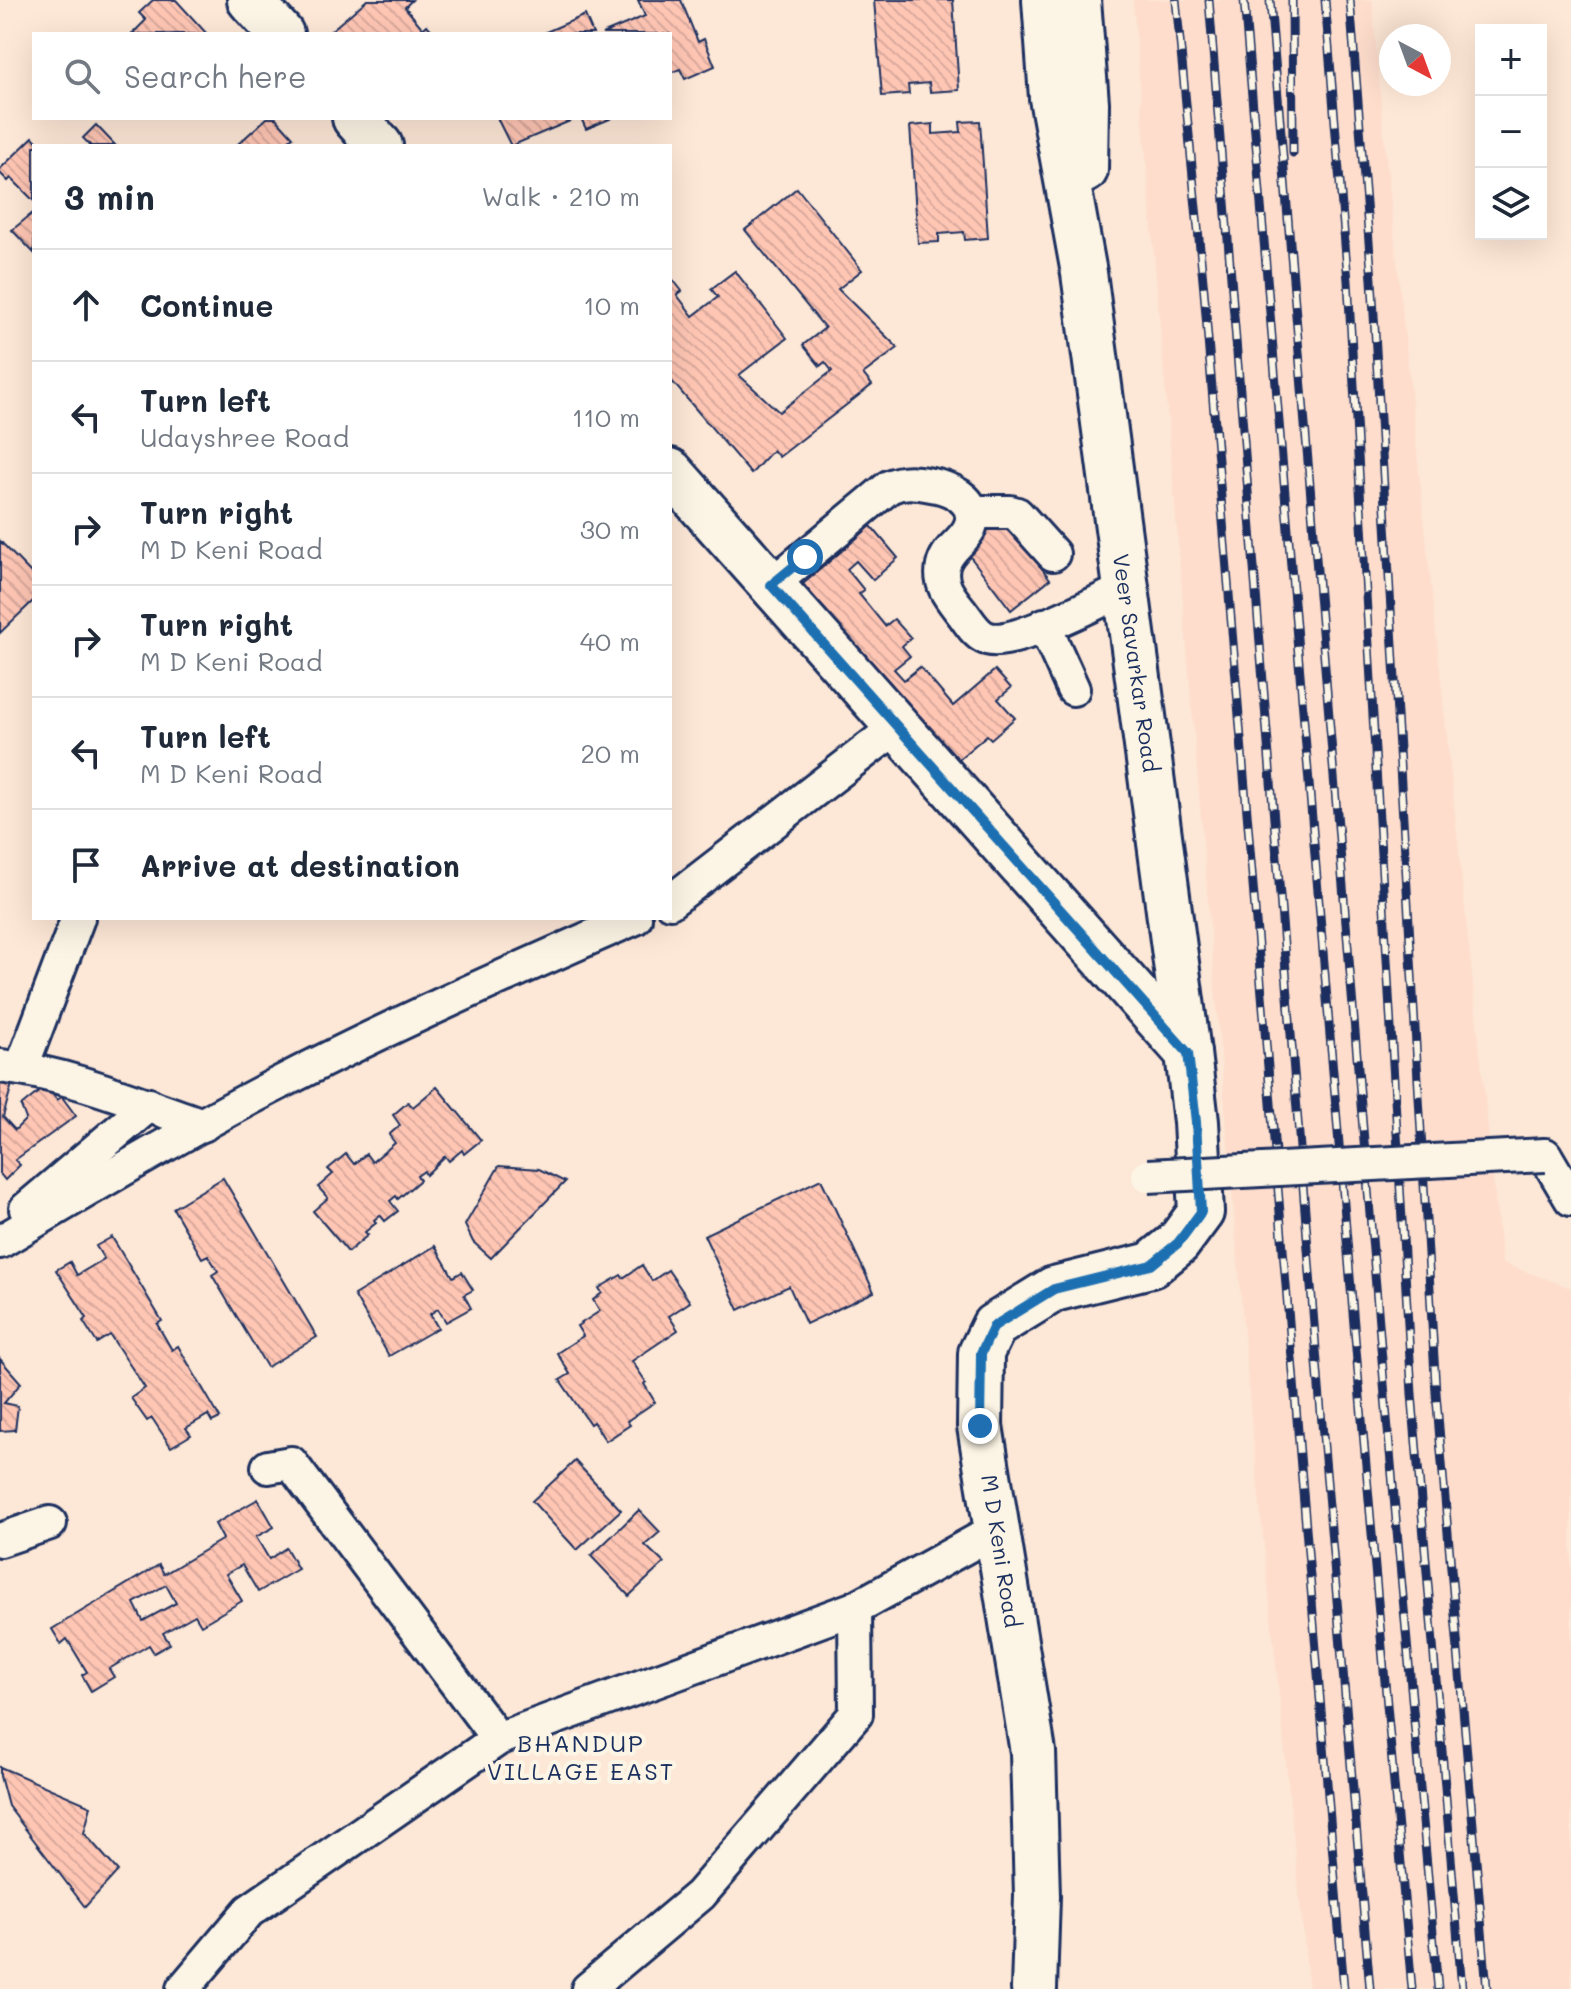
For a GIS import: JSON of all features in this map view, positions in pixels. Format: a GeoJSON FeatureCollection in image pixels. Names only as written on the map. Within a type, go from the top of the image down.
{"type":"FeatureCollection","features":[{"type":"Feature","properties":{"kind":"street"},"geometry":{"type":"LineString","coordinates":[[250,0],[279,32]]}},
{"type":"Feature","properties":{"kind":"street","name":"Veer Savarkar Road"},"geometry":{"type":"LineString","coordinates":[[1045,0],[1052,98],[1084,273],[1188,1053]]}},
{"type":"Feature","properties":{"kind":"street","name":"Veer Savarkar Road"},"geometry":{"type":"LineString","coordinates":[[1078,0],[1086,103],[1084,273]]}},
{"type":"Feature","properties":{"kind":"street"},"geometry":{"type":"LineString","coordinates":[[357,120],[378,144]]}},
{"type":"Feature","properties":{"kind":"street"},"geometry":{"type":"LineString","coordinates":[[672,473],[1188,1053]]}},
{"type":"Feature","properties":{"kind":"street"},"geometry":{"type":"LineString","coordinates":[[771,585],[889,487],[903,481],[946,488],[963,496],[972,512],[970,527],[946,555],[941,571],[944,590],[981,636],[997,642],[1017,637],[1126,589]]}},
{"type":"Feature","properties":{"kind":"street"},"geometry":{"type":"LineString","coordinates":[[972,512],[1017,514],[1053,554]]}},
{"type":"Feature","properties":{"kind":"street"},"geometry":{"type":"LineString","coordinates":[[1044,625],[1073,689]]}},
{"type":"Feature","properties":{"kind":"street"},"geometry":{"type":"LineString","coordinates":[[672,900],[898,726]]}},
{"type":"Feature","properties":{"kind":"street"},"geometry":{"type":"LineString","coordinates":[[77,920],[11,1067],[93,1087],[203,1125]]}},
{"type":"Feature","properties":{"kind":"street"},"geometry":{"type":"LineString","coordinates":[[0,1242],[270,1088],[448,1001],[630,920]]}},
{"type":"Feature","properties":{"kind":"street","name":"M D Keni Road"},"geometry":{"type":"LineString","coordinates":[[1034,1989],[1037,1896],[1033,1752],[980,1426],[981,1353],[994,1326],[1054,1289],[1151,1265],[1178,1243],[1201,1212],[1188,1053]]}},
{"type":"Feature","properties":{"kind":"street"},"geometry":{"type":"LineString","coordinates":[[0,1224],[21,1214],[149,1105]]}},
{"type":"Feature","properties":{"kind":"street"},"geometry":{"type":"LineString","coordinates":[[1148,1176],[1545,1155],[1571,1199]]}},
{"type":"Feature","properties":{"kind":"street"},"geometry":{"type":"LineString","coordinates":[[268,1467],[291,1463],[498,1739]]}},
{"type":"Feature","properties":{"kind":"street"},"geometry":{"type":"LineString","coordinates":[[0,1540],[50,1523]]}},
{"type":"Feature","properties":{"kind":"street"},"geometry":{"type":"LineString","coordinates":[[183,1989],[249,1911],[498,1739],[855,1608],[998,1529]]}},
{"type":"Feature","properties":{"kind":"street"},"geometry":{"type":"LineString","coordinates":[[588,1989],[700,1895],[856,1714],[855,1608]]}},
{"type":"Feature","properties":{"kind":"shaded area"},"geometry":{"type":"Polygon","coordinates":[[[1133,0],[1372,0],[1379,96],[1502,1263],[1571,1288],[1571,1989],[1309,1989],[1251,1417],[1133,0]]]}},
{"type":"Feature","properties":{"kind":"building"},"geometry":{"type":"Polygon","coordinates":[[[153,0],[176,0],[205,32],[134,32],[146,20],[139,13],[153,0]]]}},
{"type":"Feature","properties":{"kind":"building"},"geometry":{"type":"Polygon","coordinates":[[[367,0],[412,0],[405,7],[423,29],[427,25],[433,32],[329,32],[367,0]]]}},
{"type":"Feature","properties":{"kind":"building"},"geometry":{"type":"Polygon","coordinates":[[[638,0],[681,0],[698,42],[704,39],[715,66],[685,79],[680,69],[672,72],[672,32],[607,32],[645,16],[638,0]]]}},
{"type":"Feature","properties":{"kind":"building"},"geometry":{"type":"Polygon","coordinates":[[[874,0],[953,0],[959,90],[930,92],[929,83],[908,85],[909,94],[882,96],[874,0]]]}},
{"type":"Feature","properties":{"kind":"building"},"geometry":{"type":"Polygon","coordinates":[[[585,15],[592,32],[546,32],[585,15]]]}},
{"type":"Feature","properties":{"kind":"building"},"geometry":{"type":"Polygon","coordinates":[[[265,120],[278,120],[293,137],[289,140],[293,144],[238,144],[265,120]]]}},
{"type":"Feature","properties":{"kind":"building"},"geometry":{"type":"Polygon","coordinates":[[[498,120],[572,120],[516,144],[510,144],[498,120]]]}},
{"type":"Feature","properties":{"kind":"building"},"geometry":{"type":"Polygon","coordinates":[[[582,120],[607,120],[586,129],[582,120]]]}},
{"type":"Feature","properties":{"kind":"building"},"geometry":{"type":"Polygon","coordinates":[[[980,121],[988,238],[965,240],[964,232],[939,234],[939,242],[918,243],[910,126],[933,124],[933,134],[961,132],[960,122],[980,121]]]}},
{"type":"Feature","properties":{"kind":"building"},"geometry":{"type":"Polygon","coordinates":[[[96,125],[114,144],[89,144],[83,138],[96,125]]]}},
{"type":"Feature","properties":{"kind":"building"},"geometry":{"type":"Polygon","coordinates":[[[33,137],[39,144],[32,144],[32,199],[11,178],[8,181],[0,169],[33,137]]]}},
{"type":"Feature","properties":{"kind":"building"},"geometry":{"type":"Polygon","coordinates":[[[797,188],[862,270],[838,289],[898,348],[863,374],[872,385],[779,457],[773,450],[751,474],[672,381],[672,278],[682,291],[677,295],[693,316],[718,297],[711,289],[735,271],[787,338],[739,375],[779,412],[832,371],[825,362],[820,366],[803,345],[825,328],[745,230],[797,188]]]}},
{"type":"Feature","properties":{"kind":"building"},"geometry":{"type":"Polygon","coordinates":[[[32,214],[32,251],[12,230],[32,214]]]}},
{"type":"Feature","properties":{"kind":"building"},"geometry":{"type":"Polygon","coordinates":[[[1001,516],[1050,579],[1011,610],[962,546],[1001,516]]]}},
{"type":"Feature","properties":{"kind":"building"},"geometry":{"type":"Polygon","coordinates":[[[871,526],[898,558],[873,580],[856,561],[847,569],[864,590],[859,594],[885,626],[894,619],[911,638],[902,646],[910,656],[894,669],[904,680],[920,667],[953,706],[995,670],[1011,688],[998,699],[1015,718],[991,739],[987,735],[954,763],[803,584],[871,526]]]}},
{"type":"Feature","properties":{"kind":"building"},"geometry":{"type":"Polygon","coordinates":[[[0,541],[32,574],[32,602],[0,633],[0,541]]]}},
{"type":"Feature","properties":{"kind":"building"},"geometry":{"type":"Polygon","coordinates":[[[0,1084],[12,1084],[3,1117],[15,1130],[26,1119],[21,1106],[46,1086],[57,1100],[62,1097],[76,1116],[15,1160],[20,1165],[5,1180],[0,1174],[0,1084]]]}},
{"type":"Feature","properties":{"kind":"building"},"geometry":{"type":"Polygon","coordinates":[[[437,1087],[481,1140],[464,1154],[462,1150],[449,1161],[445,1156],[426,1175],[424,1171],[417,1176],[420,1180],[398,1199],[396,1196],[390,1201],[398,1211],[385,1221],[380,1215],[365,1232],[368,1235],[348,1252],[313,1211],[328,1198],[318,1187],[333,1174],[328,1169],[346,1154],[354,1164],[366,1154],[372,1162],[395,1143],[389,1135],[400,1125],[393,1115],[408,1102],[413,1107],[437,1087]]]}},
{"type":"Feature","properties":{"kind":"building"},"geometry":{"type":"Polygon","coordinates":[[[499,1166],[539,1169],[565,1182],[491,1258],[473,1242],[465,1225],[499,1166]]]}},
{"type":"Feature","properties":{"kind":"building"},"geometry":{"type":"Polygon","coordinates":[[[223,1178],[317,1337],[267,1367],[212,1275],[218,1271],[208,1255],[202,1258],[173,1208],[223,1178]]]}},
{"type":"Feature","properties":{"kind":"building"},"geometry":{"type":"Polygon","coordinates":[[[821,1179],[874,1292],[806,1324],[789,1286],[739,1310],[704,1235],[821,1179]]]}},
{"type":"Feature","properties":{"kind":"building"},"geometry":{"type":"Polygon","coordinates":[[[112,1237],[162,1321],[157,1324],[172,1350],[178,1346],[220,1418],[212,1422],[208,1415],[186,1428],[191,1435],[171,1447],[152,1418],[147,1421],[131,1398],[145,1388],[110,1335],[97,1343],[83,1321],[87,1318],[56,1270],[70,1262],[77,1275],[104,1259],[96,1246],[112,1237]]]}},
{"type":"Feature","properties":{"kind":"building"},"geometry":{"type":"Polygon","coordinates":[[[435,1246],[453,1277],[462,1272],[473,1290],[464,1295],[471,1308],[446,1322],[438,1309],[430,1314],[438,1328],[389,1356],[354,1295],[435,1246]]]}},
{"type":"Feature","properties":{"kind":"building"},"geometry":{"type":"Polygon","coordinates":[[[642,1265],[652,1281],[668,1270],[690,1302],[669,1316],[678,1330],[632,1361],[655,1402],[627,1421],[630,1425],[606,1441],[593,1422],[590,1424],[560,1380],[570,1374],[557,1353],[583,1336],[577,1326],[600,1311],[593,1300],[602,1293],[599,1288],[621,1275],[623,1278],[642,1265]]]}},
{"type":"Feature","properties":{"kind":"building"},"geometry":{"type":"Polygon","coordinates":[[[0,1359],[21,1383],[4,1403],[18,1406],[15,1430],[0,1431],[0,1359]]]}},
{"type":"Feature","properties":{"kind":"building"},"geometry":{"type":"Polygon","coordinates":[[[575,1461],[621,1510],[577,1550],[532,1501],[575,1461]]]}},
{"type":"Feature","properties":{"kind":"building"},"geometry":{"type":"Polygon","coordinates":[[[258,1499],[274,1527],[256,1537],[269,1559],[286,1548],[298,1569],[258,1592],[242,1565],[226,1574],[242,1601],[201,1625],[195,1615],[163,1633],[170,1644],[154,1653],[149,1645],[109,1669],[114,1677],[91,1691],[82,1675],[87,1672],[67,1639],[61,1644],[52,1629],[159,1565],[164,1574],[223,1539],[215,1524],[258,1499]],[[166,1585],[134,1603],[143,1621],[176,1603],[166,1585]]]}},
{"type":"Feature","properties":{"kind":"building"},"geometry":{"type":"Polygon","coordinates":[[[639,1510],[660,1532],[645,1545],[664,1563],[629,1596],[591,1556],[639,1510]]]}},
{"type":"Feature","properties":{"kind":"building"},"geometry":{"type":"Polygon","coordinates":[[[0,1767],[91,1806],[84,1833],[118,1871],[85,1907],[8,1806],[0,1767]]]}},
{"type":"Feature","properties":{"kind":"railway"},"geometry":{"type":"LineString","coordinates":[[1176,0],[1204,291],[1344,1989]]}},
{"type":"Feature","properties":{"kind":"railway"},"geometry":{"type":"LineString","coordinates":[[1209,0],[1370,1989]]}},
{"type":"Feature","properties":{"kind":"railway"},"geometry":{"type":"LineString","coordinates":[[1244,0],[1412,1989]]}},
{"type":"Feature","properties":{"kind":"railway"},"geometry":{"type":"LineString","coordinates":[[1270,0],[1385,1396],[1438,1989]]}},
{"type":"Feature","properties":{"kind":"railway"},"geometry":{"type":"LineString","coordinates":[[1292,0],[1293,153]]}},
{"type":"Feature","properties":{"kind":"railway"},"geometry":{"type":"LineString","coordinates":[[1325,0],[1348,281],[1412,1394],[1462,1989]]}},
{"type":"Feature","properties":{"kind":"railway"},"geometry":{"type":"LineString","coordinates":[[1350,0],[1372,280],[1436,1393],[1487,1989]]}},
{"type":"Feature","properties":{"kind":"district","name":"BHANDUP VILLAGE EAST"},"geometry":{"type":"Point","coordinates":[581,1758]}},
{"type":"Feature","properties":{"kind":"route"},"geometry":{"type":"LineString","coordinates":[[805,557],[771,585],[1188,1053],[1201,1212],[1178,1243],[1151,1265],[1054,1289],[994,1326],[981,1353],[980,1426]]}}]}
